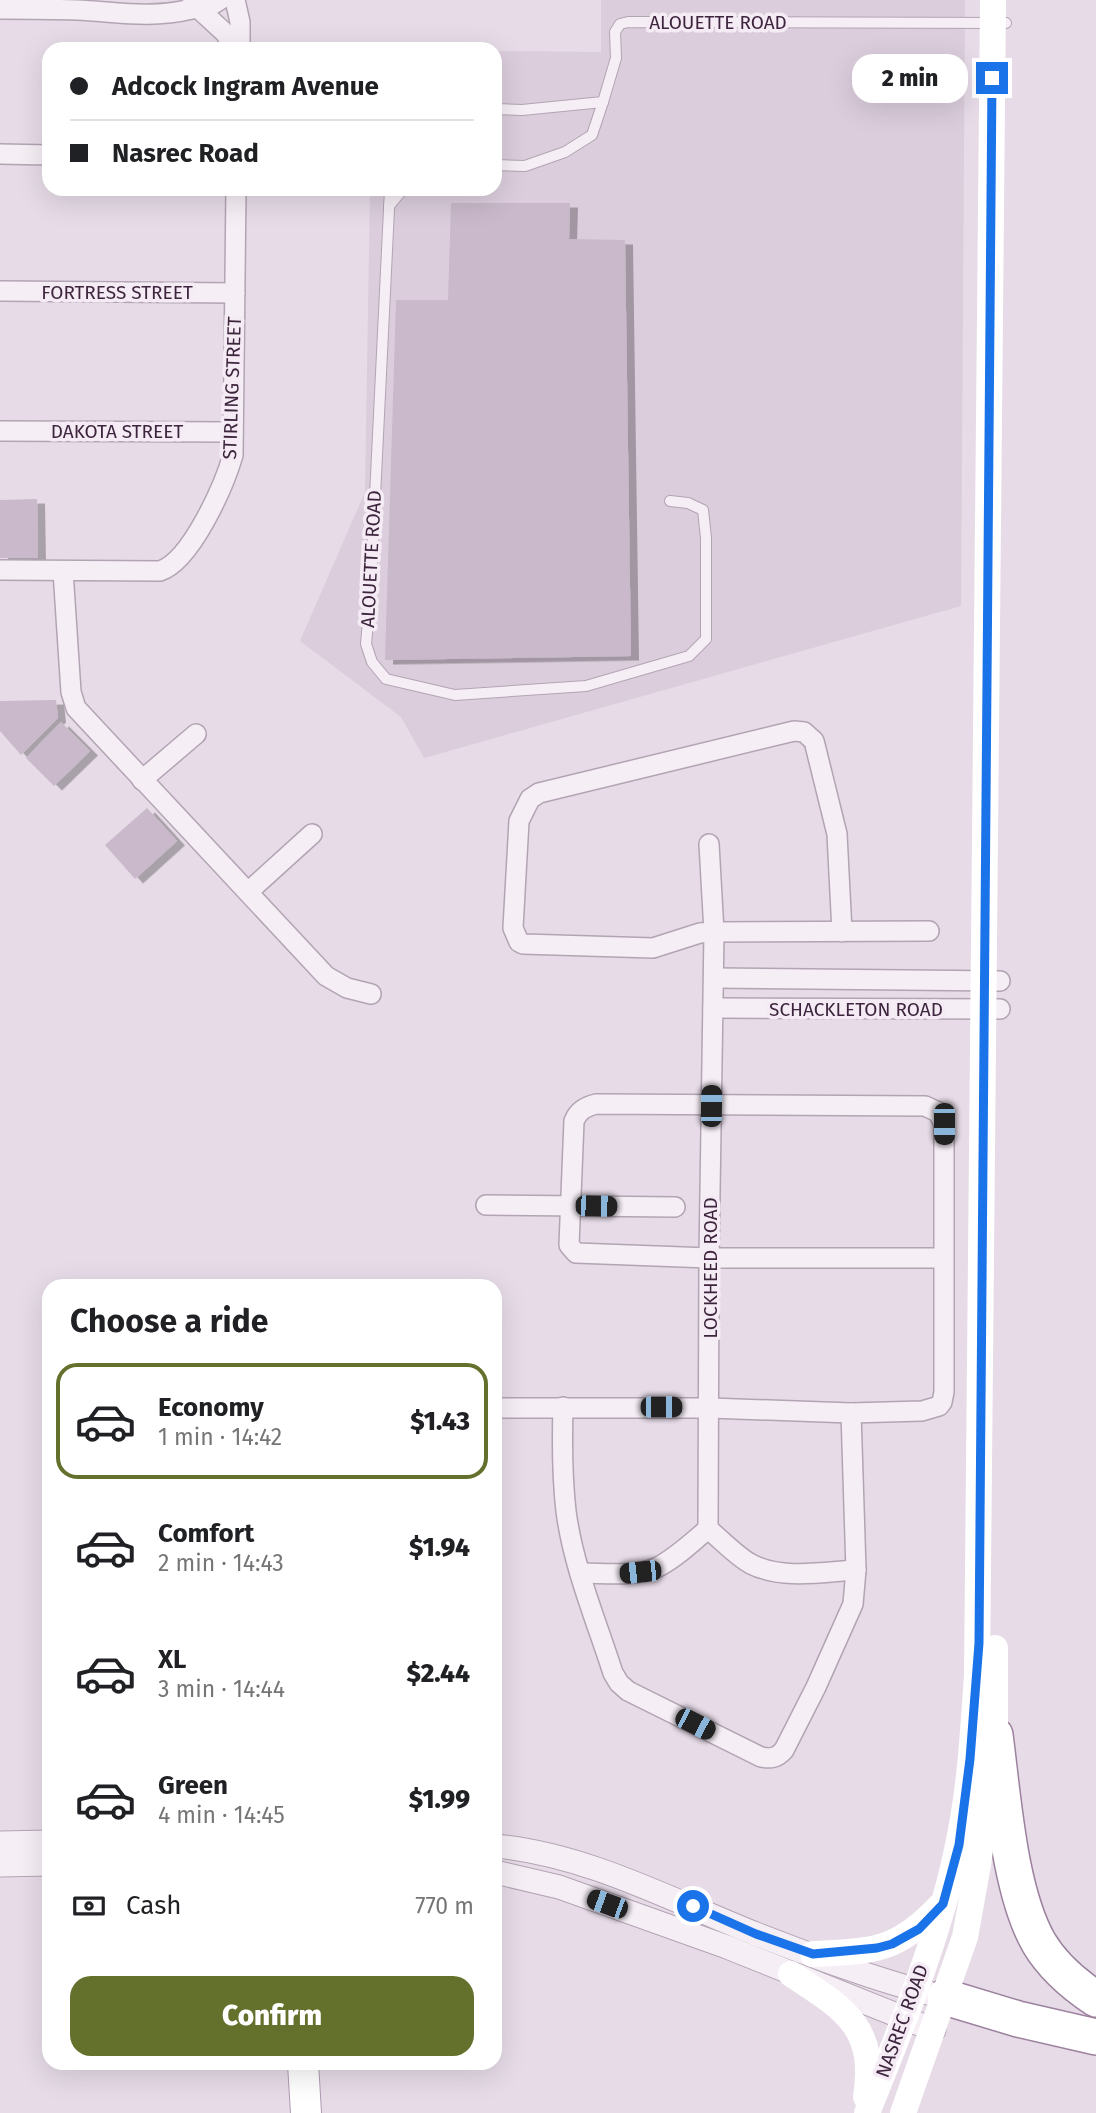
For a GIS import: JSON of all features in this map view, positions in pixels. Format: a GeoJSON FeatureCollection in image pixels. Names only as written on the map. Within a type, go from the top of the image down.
{"type":"FeatureCollection","features":[{"type":"Feature","properties":{"kind":"highway"},"geometry":{"type":"LineString","coordinates":[[995,1735],[1009,1833],[1024,1910],[1040,1944],[1060,1969],[1096,1999]]}},
{"type":"Feature","properties":{"kind":"highway"},"geometry":{"type":"LineString","coordinates":[[930,1993],[1018,2019],[1096,2037]]}},
{"type":"Feature","properties":{"kind":"main road","name":"NASREC ROAD"},"geometry":{"type":"LineString","coordinates":[[866,2113],[905,2019],[930,1993],[967,1925],[978,1865],[995,1735],[992,981],[999,11]]}},
{"type":"Feature","properties":{"kind":"main road","name":"NASREC ROAD"},"geometry":{"type":"LineString","coordinates":[[903,2113],[934,2030],[930,1993],[943,1904],[959,1845],[971,1746],[979,1643],[992,1009]]}},
{"type":"Feature","properties":{"kind":"main road"},"geometry":{"type":"LineString","coordinates":[[813,1954],[858,1952],[892,1944],[919,1929],[943,1904]]}},
{"type":"Feature","properties":{"kind":"main road"},"geometry":{"type":"LineString","coordinates":[[791,1974],[842,2010],[858,2029],[865,2046],[869,2070],[866,2113]]}},
{"type":"Feature","properties":{"kind":"main road"},"geometry":{"type":"LineString","coordinates":[[303,2070],[306,2113]]}},
{"type":"Feature","properties":{"kind":"street"},"geometry":{"type":"LineString","coordinates":[[79,10],[119,0]]}},
{"type":"Feature","properties":{"kind":"street"},"geometry":{"type":"LineString","coordinates":[[0,9],[79,10],[138,16],[174,13],[189,6],[207,8],[220,0]]}},
{"type":"Feature","properties":{"kind":"street"},"geometry":{"type":"LineString","coordinates":[[235,0],[240,22],[238,42]]}},
{"type":"Feature","properties":{"kind":"street"},"geometry":{"type":"LineString","coordinates":[[189,6],[219,25],[232,42]]}},
{"type":"Feature","properties":{"kind":"street"},"geometry":{"type":"LineString","coordinates":[[0,154],[42,155]]}},
{"type":"Feature","properties":{"kind":"street","name":"STIRLING STREET"},"geometry":{"type":"LineString","coordinates":[[0,570],[151,572],[172,565],[180,558],[207,516],[226,478],[233,455],[236,196]]}},
{"type":"Feature","properties":{"kind":"street","name":"FORTRESS STREET"},"geometry":{"type":"LineString","coordinates":[[0,291],[235,293]]}},
{"type":"Feature","properties":{"kind":"street","name":"DAKOTA STREET"},"geometry":{"type":"LineString","coordinates":[[0,431],[233,432]]}},
{"type":"Feature","properties":{"kind":"street"},"geometry":{"type":"LineString","coordinates":[[63,571],[73,701],[82,715],[326,976],[347,988],[371,994]]}},
{"type":"Feature","properties":{"kind":"street"},"geometry":{"type":"LineString","coordinates":[[842,932],[837,834],[814,741],[804,732],[794,731],[539,793],[530,799],[519,821],[513,928],[519,942],[530,946],[653,948],[700,933],[714,932],[842,932],[929,931]]}},
{"type":"Feature","properties":{"kind":"street"},"geometry":{"type":"LineString","coordinates":[[142,780],[196,734]]}},
{"type":"Feature","properties":{"kind":"street"},"geometry":{"type":"LineString","coordinates":[[248,892],[312,834]]}},
{"type":"Feature","properties":{"kind":"street","name":"LOCKHEED ROAD"},"geometry":{"type":"LineString","coordinates":[[708,1529],[714,978],[709,844]]}},
{"type":"Feature","properties":{"kind":"street","name":"SCHACKLETON ROAD"},"geometry":{"type":"LineString","coordinates":[[714,978],[992,981]]}},
{"type":"Feature","properties":{"kind":"street"},"geometry":{"type":"LineString","coordinates":[[850,1009],[851,979]]}},
{"type":"Feature","properties":{"kind":"street","name":"SCHACKLETON ROAD"},"geometry":{"type":"LineString","coordinates":[[713,1008],[992,1009]]}},
{"type":"Feature","properties":{"kind":"street"},"geometry":{"type":"LineString","coordinates":[[502,1408],[710,1408],[851,1413],[922,1411],[933,1409],[942,1402],[944,1392],[944,1258],[944,1124],[941,1115],[933,1108],[596,1104],[582,1110],[574,1121],[569,1245],[576,1253],[709,1258],[944,1258]]}},
{"type":"Feature","properties":{"kind":"street"},"geometry":{"type":"LineString","coordinates":[[486,1205],[675,1207]]}},
{"type":"Feature","properties":{"kind":"street"},"geometry":{"type":"LineString","coordinates":[[563,1407],[562,1446],[566,1512],[580,1573],[613,1673],[628,1691],[768,1759],[784,1750],[853,1604],[856,1570],[851,1413]]}},
{"type":"Feature","properties":{"kind":"street"},"geometry":{"type":"LineString","coordinates":[[580,1573],[626,1573],[657,1567],[673,1558],[708,1529],[749,1563],[762,1568],[792,1573],[856,1570]]}},
{"type":"Feature","properties":{"kind":"street"},"geometry":{"type":"LineString","coordinates":[[0,1843],[42,1842]]}},
{"type":"Feature","properties":{"kind":"street"},"geometry":{"type":"LineString","coordinates":[[502,1847],[570,1861],[651,1888],[756,1934],[930,1993]]}},
{"type":"Feature","properties":{"kind":"street"},"geometry":{"type":"LineString","coordinates":[[0,1865],[42,1864]]}},
{"type":"Feature","properties":{"kind":"street"},"geometry":{"type":"LineString","coordinates":[[502,1874],[559,1887],[727,1947],[934,2030]]}},
{"type":"Feature","properties":{"kind":"lane","name":"ALOUETTE ROAD"},"geometry":{"type":"LineString","coordinates":[[603,102],[616,58],[615,32],[620,24],[628,22],[999,11]]}},
{"type":"Feature","properties":{"kind":"lane"},"geometry":{"type":"LineString","coordinates":[[502,109],[522,110],[603,102],[592,135],[565,152],[526,166],[502,165]]}},
{"type":"Feature","properties":{"kind":"lane","name":"ALOUETTE ROAD"},"geometry":{"type":"LineString","coordinates":[[389,196],[372,572],[366,644],[372,662],[386,679],[456,695],[586,686],[689,656],[706,639],[706,538],[703,510],[688,503],[670,501]]}},
{"type":"Feature","properties":{"kind":"lane"},"geometry":{"type":"LineString","coordinates":[[388,207],[397,196]]}},
{"type":"Feature","properties":{"kind":"shaded area"},"geometry":{"type":"Polygon","coordinates":[[[601,0],[965,0],[961,606],[424,758],[401,717],[300,641],[365,492],[370,196],[502,196],[502,51],[601,52],[601,0]]]}},
{"type":"Feature","properties":{"kind":"building"},"geometry":{"type":"Polygon","coordinates":[[[451,203],[570,203],[569,239],[625,240],[631,656],[385,660],[396,300],[448,300],[451,203]]]}},
{"type":"Feature","properties":{"kind":"building"},"geometry":{"type":"Polygon","coordinates":[[[37,499],[38,558],[0,558],[0,500],[37,499]]]}},
{"type":"Feature","properties":{"kind":"building"},"geometry":{"type":"Polygon","coordinates":[[[56,700],[58,718],[21,755],[0,731],[0,701],[56,700]]]}},
{"type":"Feature","properties":{"kind":"building"},"geometry":{"type":"Polygon","coordinates":[[[61,722],[90,751],[54,786],[26,758],[61,722]]]}},
{"type":"Feature","properties":{"kind":"building"},"geometry":{"type":"Polygon","coordinates":[[[147,808],[177,841],[135,879],[105,845],[147,808]]]}},
{"type":"Feature","properties":{"kind":"route"},"geometry":{"type":"LineString","coordinates":[[693,1906],[756,1934],[813,1954],[858,1952],[877,1948],[892,1944],[919,1929],[943,1904],[959,1845],[970,1759],[979,1643],[992,78]]}}]}
